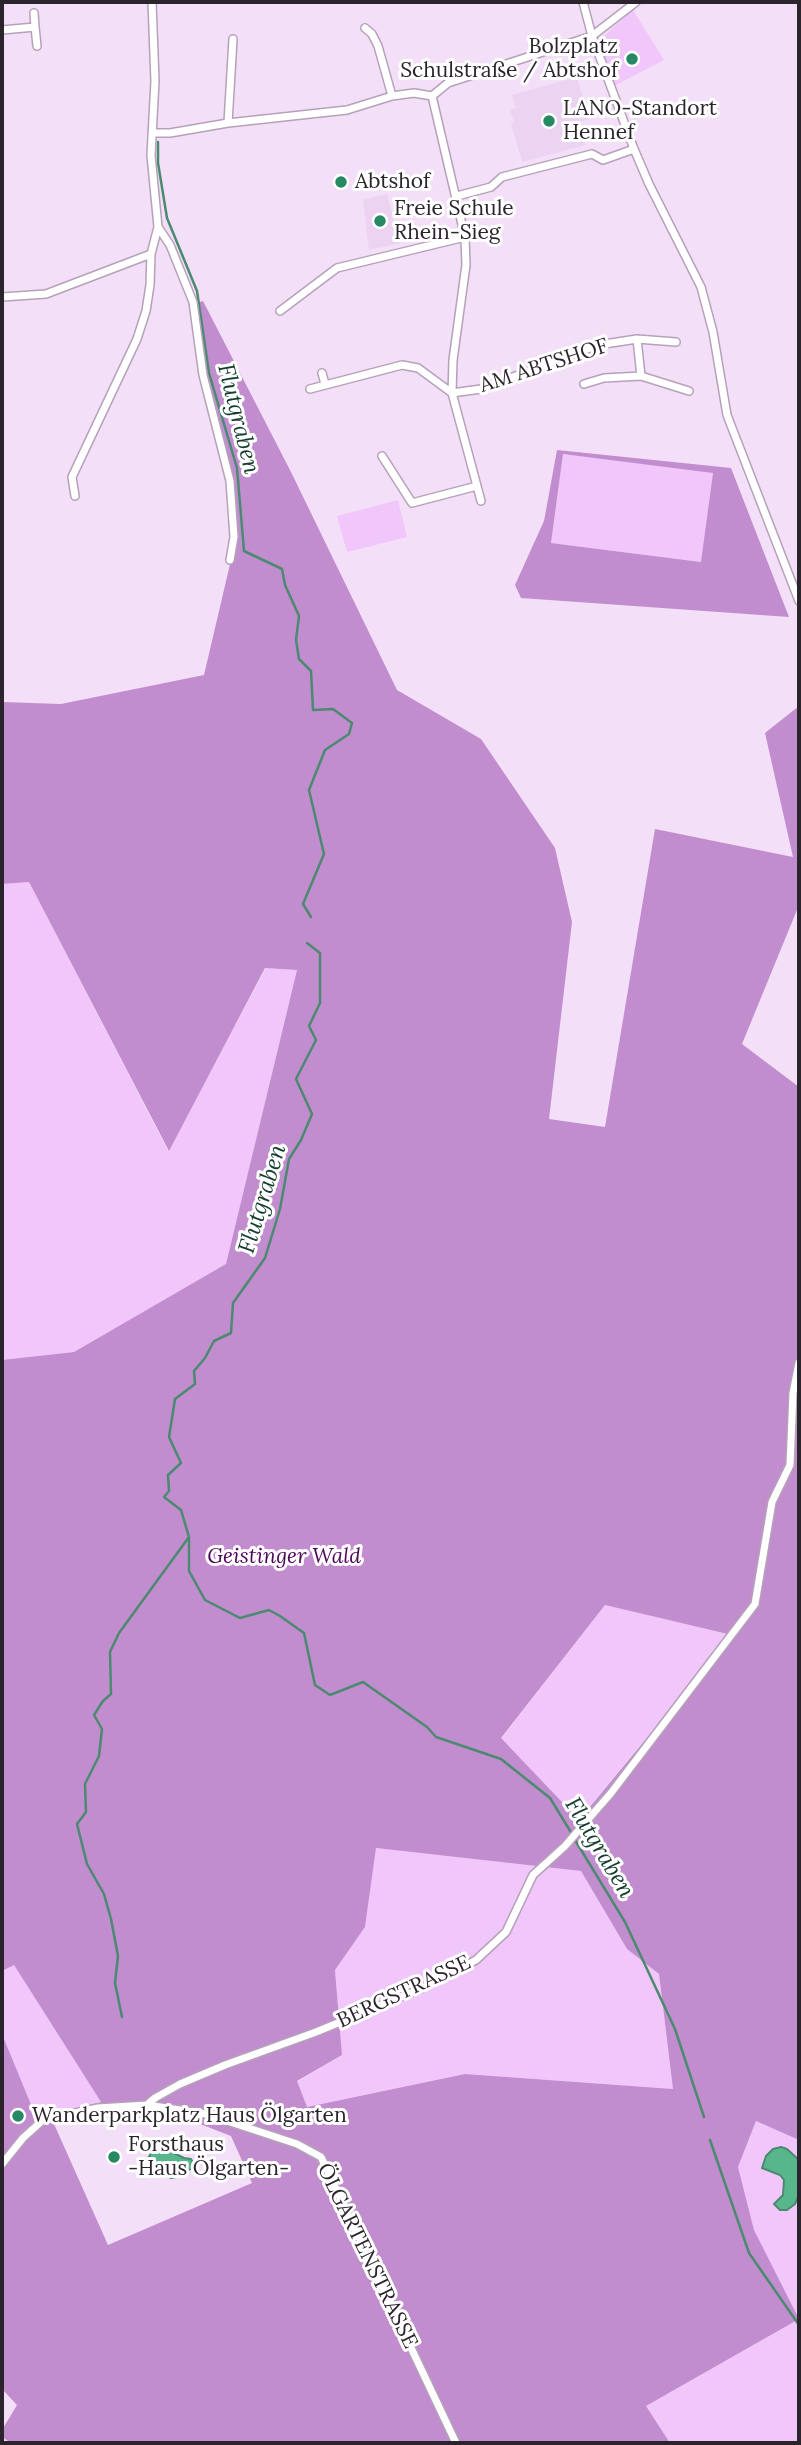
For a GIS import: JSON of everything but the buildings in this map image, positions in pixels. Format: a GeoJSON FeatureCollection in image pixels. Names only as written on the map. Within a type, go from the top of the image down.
{"type":"FeatureCollection","features":[{"type":"Feature","properties":{"kind":"street"},"geometry":{"type":"LineString","coordinates":[[75,496],[72,477],[137,339],[146,311],[151,254],[158,227],[153,197],[152,133],[155,81],[152,2]]}},
{"type":"Feature","properties":{"kind":"street"},"geometry":{"type":"LineString","coordinates":[[583,2],[592,36],[634,149],[701,287],[713,332],[727,415],[799,601]]}},
{"type":"Feature","properties":{"kind":"street"},"geometry":{"type":"LineString","coordinates":[[152,133],[170,134],[228,123],[347,110],[393,96],[414,93],[432,96],[448,83],[592,36],[636,2]]}},
{"type":"Feature","properties":{"kind":"street"},"geometry":{"type":"LineString","coordinates":[[34,13],[37,46]]}},
{"type":"Feature","properties":{"kind":"street"},"geometry":{"type":"LineString","coordinates":[[2,30],[35,27]]}},
{"type":"Feature","properties":{"kind":"street"},"geometry":{"type":"LineString","coordinates":[[365,28],[372,34],[378,46],[393,96]]}},
{"type":"Feature","properties":{"kind":"street"},"geometry":{"type":"LineString","coordinates":[[228,123],[233,39]]}},
{"type":"Feature","properties":{"kind":"street","name":"AM ABTSHOF"},"geometry":{"type":"LineString","coordinates":[[432,96],[436,123],[457,196],[465,237],[467,265],[453,360],[452,393],[481,501]]}},
{"type":"Feature","properties":{"kind":"street"},"geometry":{"type":"LineString","coordinates":[[457,196],[491,187],[502,177],[593,154],[603,160],[634,149]]}},
{"type":"Feature","properties":{"kind":"street"},"geometry":{"type":"LineString","coordinates":[[158,227],[170,245],[192,302],[203,375],[230,481],[234,537],[230,560]]}},
{"type":"Feature","properties":{"kind":"street"},"geometry":{"type":"LineString","coordinates":[[279,311],[337,268],[465,237]]}},
{"type":"Feature","properties":{"kind":"street"},"geometry":{"type":"LineString","coordinates":[[2,297],[46,294],[151,254]]}},
{"type":"Feature","properties":{"kind":"street","name":"AM ABTSHOF"},"geometry":{"type":"LineString","coordinates":[[637,339],[641,376]]}},
{"type":"Feature","properties":{"kind":"street","name":"AM ABTSHOF"},"geometry":{"type":"LineString","coordinates":[[310,389],[402,365],[418,368],[452,393],[481,389],[598,345],[637,339],[676,342]]}},
{"type":"Feature","properties":{"kind":"street"},"geometry":{"type":"LineString","coordinates":[[322,373],[325,384]]}},
{"type":"Feature","properties":{"kind":"street","name":"AM ABTSHOF"},"geometry":{"type":"LineString","coordinates":[[584,383],[604,378],[641,376],[689,391]]}},
{"type":"Feature","properties":{"kind":"street"},"geometry":{"type":"LineString","coordinates":[[382,456],[412,503],[477,486]]}},
{"type":"Feature","properties":{"kind":"street","name":"BERGSTRASSE"},"geometry":{"type":"LineString","coordinates":[[146,2105],[180,2084],[418,1990],[476,1960],[506,1932],[533,1875],[565,1846],[611,1793],[755,1604],[772,1502],[790,1465],[793,1393],[799,1363]]}},
{"type":"Feature","properties":{"kind":"street","name":"ÖLGARTENSTRASSE"},"geometry":{"type":"LineString","coordinates":[[2,2164],[23,2138],[43,2120],[98,2108],[146,2105],[206,2114],[297,2144],[321,2157],[456,2443]]}},
{"type":"Feature","properties":{"kind":"shaded area"},"geometry":{"type":"Polygon","coordinates":[[[633,10],[664,60],[614,86],[597,42],[633,10]]]}},
{"type":"Feature","properties":{"kind":"shaded area","name":"LANO-Standort Hennef"},"geometry":{"type":"Polygon","coordinates":[[[577,77],[589,119],[579,122],[585,145],[522,162],[511,124],[514,122],[510,110],[516,108],[512,95],[577,77]]]}},
{"type":"Feature","properties":{"kind":"shaded area","name":"Freie Schule Rhein-Sieg"},"geometry":{"type":"Polygon","coordinates":[[[387,194],[400,243],[369,250],[363,200],[387,194]]]}},
{"type":"Feature","properties":{"kind":"shaded area"},"geometry":{"type":"Polygon","coordinates":[[[563,454],[713,472],[702,562],[551,543],[563,454]]]}},
{"type":"Feature","properties":{"kind":"shaded area"},"geometry":{"type":"Polygon","coordinates":[[[398,500],[407,537],[347,552],[337,516],[398,500]]]}},
{"type":"Feature","properties":{"kind":"shaded area"},"geometry":{"type":"Polygon","coordinates":[[[29,882],[168,1151],[266,968],[297,970],[226,1265],[74,1352],[2,1360],[2,884],[29,882]]]}},
{"type":"Feature","properties":{"kind":"shaded area"},"geometry":{"type":"Polygon","coordinates":[[[605,1605],[732,1635],[578,1820],[501,1739],[605,1605]]]}},
{"type":"Feature","properties":{"kind":"shaded area"},"geometry":{"type":"Polygon","coordinates":[[[376,1848],[581,1871],[627,1949],[659,1974],[673,2089],[465,2074],[306,2107],[297,2082],[342,2055],[335,1970],[365,1927],[376,1848]]]}},
{"type":"Feature","properties":{"kind":"shaded area"},"geometry":{"type":"Polygon","coordinates":[[[14,1965],[101,2102],[37,2119],[2,2034],[2,1971],[14,1965]]]}},
{"type":"Feature","properties":{"kind":"shaded area"},"geometry":{"type":"Polygon","coordinates":[[[756,2121],[799,2140],[799,2319],[754,2230],[738,2167],[756,2121]]]}},
{"type":"Feature","properties":{"kind":"shaded area"},"geometry":{"type":"Polygon","coordinates":[[[781,2147],[799,2160],[799,2195],[795,2204],[787,2210],[780,2210],[774,2204],[783,2195],[784,2180],[780,2175],[762,2168],[766,2156],[773,2149],[781,2147]]]}},
{"type":"Feature","properties":{"kind":"shaded area"},"geometry":{"type":"Polygon","coordinates":[[[163,2148],[191,2159],[193,2167],[181,2176],[171,2178],[161,2173],[149,2163],[148,2158],[152,2152],[163,2148]]]}},
{"type":"Feature","properties":{"kind":"shaded area"},"geometry":{"type":"Polygon","coordinates":[[[799,2319],[799,2443],[670,2443],[646,2406],[799,2319]]]}},
{"type":"Feature","properties":{"kind":"green space","name":"Geistinger Wald"},"geometry":{"type":"Polygon","coordinates":[[[203,301],[291,472],[397,690],[481,739],[555,848],[572,922],[549,1119],[605,1127],[655,829],[793,857],[765,733],[799,706],[799,905],[742,1044],[799,1087],[799,2140],[756,2121],[738,2167],[754,2230],[799,2319],[646,2406],[670,2443],[11,2443],[2,2437],[2,2430],[17,2405],[2,2389],[2,2034],[37,2119],[101,2102],[14,1965],[2,1971],[2,1360],[74,1352],[226,1264],[297,970],[265,968],[169,1151],[29,882],[2,884],[2,702],[61,704],[204,675],[231,560],[231,481],[204,375],[193,304],[203,301]],[[605,1605],[501,1738],[579,1820],[732,1635],[605,1605]],[[376,1848],[365,1927],[335,1970],[342,2055],[297,2081],[307,2107],[465,2074],[673,2089],[659,1974],[627,1949],[581,1871],[376,1848]],[[97,2114],[54,2124],[108,2245],[252,2183],[231,2136],[195,2122],[97,2114]]]}},
{"type":"Feature","properties":{"kind":"green space"},"geometry":{"type":"Polygon","coordinates":[[[557,450],[731,468],[789,617],[521,598],[515,585],[544,521],[557,450]],[[563,454],[551,543],[701,562],[713,473],[563,454]]]}},
{"type":"Feature","properties":{"kind":"waterway","name":"Flutgraben"},"geometry":{"type":"LineString","coordinates":[[158,142],[158,163],[167,218],[197,291],[209,373],[237,468],[244,551],[282,569],[285,585],[299,616],[296,640],[299,659],[311,671],[313,710],[333,709],[352,723],[349,734],[325,750],[309,790],[324,854],[303,904],[311,917]]}},
{"type":"Feature","properties":{"kind":"waterway","name":"Flutgraben"},"geometry":{"type":"LineString","coordinates":[[307,943],[320,953],[320,1003],[309,1026],[316,1040],[296,1079],[312,1114],[289,1159],[280,1209],[265,1258],[233,1303],[231,1333],[214,1341],[194,1371],[195,1384],[175,1399],[169,1437],[181,1463],[168,1475],[169,1491],[164,1497],[181,1510],[189,1537],[189,1571],[205,1600],[240,1618],[269,1610],[280,1616],[304,1633],[315,1685],[330,1695],[363,1682],[427,1727],[436,1737],[501,1759],[550,1798],[572,1834]]}},
{"type":"Feature","properties":{"kind":"waterway"},"geometry":{"type":"LineString","coordinates":[[122,2017],[115,1983],[118,1956],[111,1919],[104,1894],[87,1864],[77,1824],[86,1812],[85,1784],[99,1756],[102,1729],[94,1715],[111,1694],[110,1652],[119,1633],[189,1537]]}},
{"type":"Feature","properties":{"kind":"waterway","name":"Flutgraben"},"geometry":{"type":"LineString","coordinates":[[575,1840],[625,1922],[675,2029],[704,2117]]}},
{"type":"Feature","properties":{"kind":"waterway","name":"Flutgraben"},"geometry":{"type":"LineString","coordinates":[[710,2140],[749,2253],[799,2325]]}},
{"type":"Feature","properties":{"kind":"place","name":"Bolzplatz Schulstraße / Abtshof"},"geometry":{"type":"Point","coordinates":[632,59]}},
{"type":"Feature","properties":{"kind":"place","name":"LANO-Standort Hennef"},"geometry":{"type":"Point","coordinates":[549,121]}},
{"type":"Feature","properties":{"kind":"place","name":"Abtshof"},"geometry":{"type":"Point","coordinates":[341,182]}},
{"type":"Feature","properties":{"kind":"place","name":"Freie Schule Rhein-Sieg"},"geometry":{"type":"Point","coordinates":[380,221]}},
{"type":"Feature","properties":{"kind":"place","name":"Wanderparkplatz Haus Ölgarten"},"geometry":{"type":"Point","coordinates":[18,2116]}},
{"type":"Feature","properties":{"kind":"place","name":"Forsthaus -Haus Ölgarten-"},"geometry":{"type":"Point","coordinates":[114,2157]}}]}
